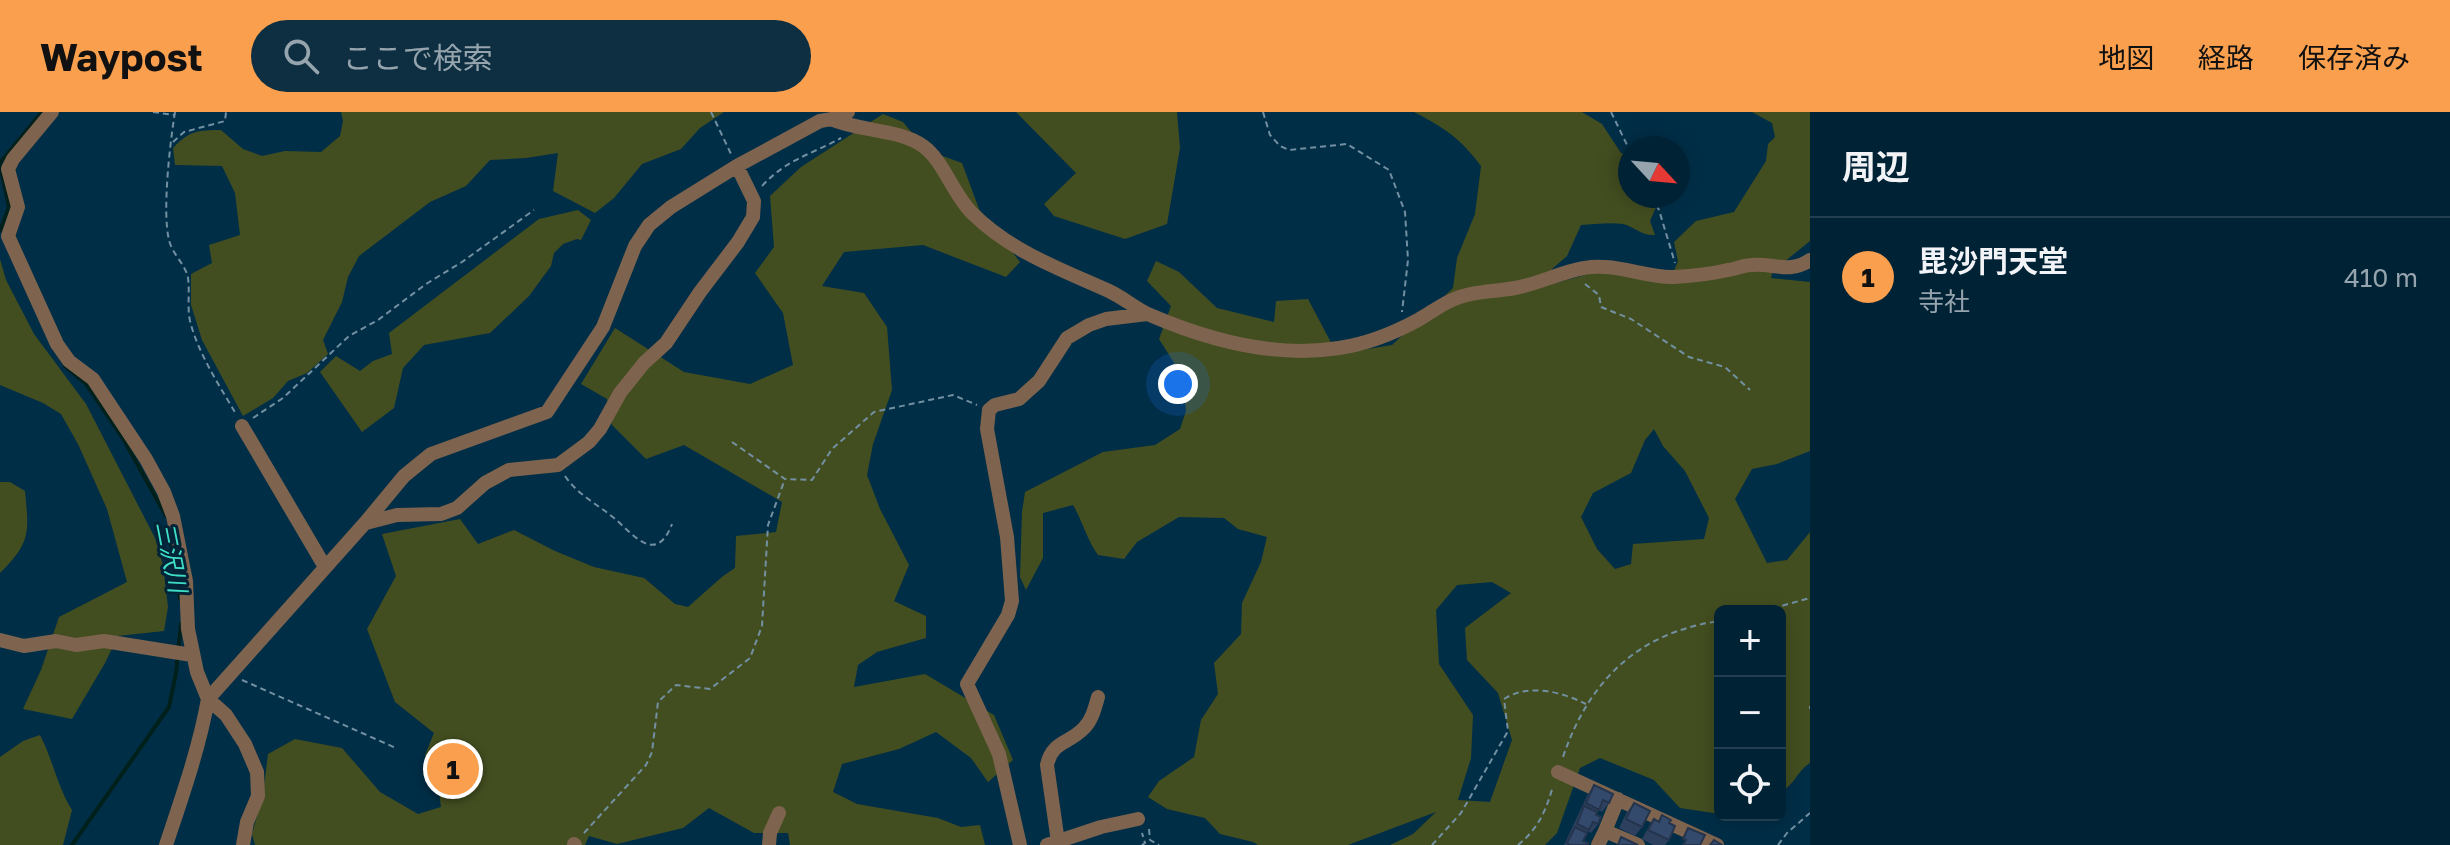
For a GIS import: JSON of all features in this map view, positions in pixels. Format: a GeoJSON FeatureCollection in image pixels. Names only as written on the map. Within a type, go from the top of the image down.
{"type":"FeatureCollection","features":[{"type":"Feature","properties":{"kind":"street"},"geometry":{"type":"LineString","coordinates":[[52,112],[8,169],[18,207],[8,236],[57,344],[69,361],[93,379],[164,492],[173,516],[186,581],[192,655],[208,699],[226,715],[245,744],[257,772],[258,796],[247,822],[243,845]]}},
{"type":"Feature","properties":{"kind":"street"},"geometry":{"type":"LineString","coordinates":[[166,845],[208,699],[404,476],[431,454],[547,412],[603,327],[635,246],[649,225],[671,207],[737,166],[820,121],[848,112]]}},
{"type":"Feature","properties":{"kind":"street"},"geometry":{"type":"LineString","coordinates":[[831,119],[920,144],[934,156],[971,213],[1006,242],[1033,258],[1125,298],[1147,314],[1195,331],[1281,351],[1320,351],[1369,341],[1400,330],[1450,301],[1476,293],[1516,288],[1586,267],[1679,276],[1752,265],[1801,267],[1810,260]]}},
{"type":"Feature","properties":{"kind":"street"},"geometry":{"type":"LineString","coordinates":[[365,523],[397,515],[441,514],[457,508],[485,483],[509,470],[558,465],[589,442],[620,393],[644,363],[666,343],[753,217],[754,201],[737,166]]}},
{"type":"Feature","properties":{"kind":"street"},"geometry":{"type":"LineString","coordinates":[[1020,845],[999,754],[967,684],[1008,615],[1012,601],[1007,537],[987,429],[989,410],[995,405],[1019,399],[1039,381],[1067,338],[1106,319],[1147,314]]}},
{"type":"Feature","properties":{"kind":"street"},"geometry":{"type":"LineString","coordinates":[[242,426],[325,567]]}},
{"type":"Feature","properties":{"kind":"street"},"geometry":{"type":"LineString","coordinates":[[0,640],[24,646],[56,641],[76,645],[104,641],[192,655]]}},
{"type":"Feature","properties":{"kind":"street"},"geometry":{"type":"LineString","coordinates":[[1098,697],[1089,722],[1081,732],[1058,745],[1050,754],[1047,765],[1052,843],[1138,819]]}},
{"type":"Feature","properties":{"kind":"street"},"geometry":{"type":"LineString","coordinates":[[1558,772],[1717,845]]}},
{"type":"Feature","properties":{"kind":"street"},"geometry":{"type":"LineString","coordinates":[[1598,845],[1618,799]]}},
{"type":"Feature","properties":{"kind":"street"},"geometry":{"type":"LineString","coordinates":[[769,845],[770,833],[779,813]]}},
{"type":"Feature","properties":{"kind":"street"},"geometry":{"type":"LineString","coordinates":[[1605,831],[1638,845]]}},
{"type":"Feature","properties":{"kind":"path"},"geometry":{"type":"LineString","coordinates":[[153,112],[175,114],[167,208],[168,240],[188,276],[187,301],[191,324],[242,426],[283,398],[349,336],[378,320],[534,210]]}},
{"type":"Feature","properties":{"kind":"path"},"geometry":{"type":"LineString","coordinates":[[171,145],[184,132],[225,121],[226,112]]}},
{"type":"Feature","properties":{"kind":"path"},"geometry":{"type":"LineString","coordinates":[[711,112],[737,166]]}},
{"type":"Feature","properties":{"kind":"path"},"geometry":{"type":"LineString","coordinates":[[1263,112],[1270,135],[1280,146],[1289,150],[1347,144],[1389,170],[1405,212],[1408,260],[1400,330]]}},
{"type":"Feature","properties":{"kind":"path"},"geometry":{"type":"LineString","coordinates":[[1611,112],[1623,136]]}},
{"type":"Feature","properties":{"kind":"path"},"geometry":{"type":"LineString","coordinates":[[754,201],[762,186],[776,171],[794,159],[835,141],[857,126]]}},
{"type":"Feature","properties":{"kind":"path"},"geometry":{"type":"LineString","coordinates":[[1658,208],[1679,276]]}},
{"type":"Feature","properties":{"kind":"path"},"geometry":{"type":"LineString","coordinates":[[1570,272],[1599,295],[1601,307],[1631,319],[1689,357],[1725,367],[1750,390]]}},
{"type":"Feature","properties":{"kind":"path"},"geometry":{"type":"LineString","coordinates":[[732,442],[785,479],[812,480],[832,449],[874,412],[953,395],[989,410]]}},
{"type":"Feature","properties":{"kind":"path"},"geometry":{"type":"LineString","coordinates":[[558,465],[578,492],[641,542],[653,545],[661,542],[668,537],[672,524]]}},
{"type":"Feature","properties":{"kind":"path"},"geometry":{"type":"LineString","coordinates":[[575,844],[646,765],[652,752],[658,702],[676,685],[710,689],[750,658],[762,626],[768,525],[785,479]]}},
{"type":"Feature","properties":{"kind":"path"},"geometry":{"type":"LineString","coordinates":[[1785,605],[1810,598]]}},
{"type":"Feature","properties":{"kind":"path"},"geometry":{"type":"LineString","coordinates":[[1518,845],[1532,834],[1542,819],[1567,745],[1587,704],[1606,679],[1630,655],[1649,643],[1681,628],[1714,622]]}},
{"type":"Feature","properties":{"kind":"path"},"geometry":{"type":"LineString","coordinates":[[230,674],[396,748]]}},
{"type":"Feature","properties":{"kind":"path"},"geometry":{"type":"LineString","coordinates":[[1432,845],[1461,813],[1508,731],[1504,699],[1526,691],[1546,691],[1567,694],[1587,704]]}},
{"type":"Feature","properties":{"kind":"path"},"geometry":{"type":"LineString","coordinates":[[1778,845],[1810,813]]}},
{"type":"Feature","properties":{"kind":"path"},"geometry":{"type":"LineString","coordinates":[[1138,819],[1149,824],[1150,840],[1159,845]]}},
{"type":"Feature","properties":{"kind":"green space"},"geometry":{"type":"Polygon","coordinates":[[[341,112],[724,112],[700,128],[681,149],[642,164],[614,198],[595,213],[553,191],[558,153],[490,160],[466,186],[430,202],[359,256],[348,277],[342,302],[323,340],[328,354],[307,373],[288,381],[273,398],[243,416],[202,340],[191,305],[191,274],[212,263],[209,245],[240,235],[235,193],[222,166],[175,165],[173,148],[194,133],[221,130],[243,149],[262,156],[285,151],[321,152],[340,136],[341,112]]]}},
{"type":"Feature","properties":{"kind":"green space"},"geometry":{"type":"Polygon","coordinates":[[[1016,112],[1177,112],[1180,148],[1167,224],[1125,239],[1054,216],[1044,204],[1076,173],[1016,112]]]}},
{"type":"Feature","properties":{"kind":"green space"},"geometry":{"type":"Polygon","coordinates":[[[1414,112],[1582,112],[1602,124],[1618,148],[1618,208],[1656,208],[1650,221],[1655,235],[1623,224],[1581,225],[1567,256],[1552,269],[1556,283],[1603,270],[1669,283],[1678,261],[1674,242],[1696,221],[1734,212],[1766,161],[1768,144],[1775,137],[1772,123],[1752,112],[1810,112],[1810,241],[1773,271],[1771,278],[1810,282],[1810,451],[1777,464],[1752,469],[1735,499],[1767,563],[1787,560],[1810,532],[1810,763],[1786,789],[1786,605],[1714,605],[1714,813],[1680,808],[1654,780],[1600,758],[1580,768],[1557,833],[1545,845],[1390,845],[1413,834],[1436,812],[1348,845],[1258,845],[1220,834],[1205,818],[1167,809],[1148,797],[1159,781],[1194,757],[1201,720],[1218,694],[1214,663],[1241,634],[1242,603],[1261,562],[1267,537],[1238,529],[1224,518],[1179,517],[1137,542],[1124,559],[1098,555],[1073,505],[1043,513],[1043,558],[1026,590],[1020,577],[1025,492],[1103,452],[1155,445],[1180,429],[1186,411],[1183,377],[1159,339],[1171,306],[1147,281],[1156,261],[1179,272],[1217,308],[1274,322],[1276,301],[1308,299],[1337,354],[1392,345],[1453,288],[1457,258],[1475,214],[1481,166],[1459,141],[1414,112]],[[1654,429],[1645,440],[1631,473],[1593,493],[1581,517],[1597,549],[1615,569],[1631,564],[1633,544],[1704,539],[1709,518],[1685,471],[1663,446],[1654,429]],[[1492,582],[1457,585],[1436,610],[1439,664],[1473,715],[1471,758],[1458,800],[1490,802],[1512,740],[1498,693],[1467,660],[1465,628],[1511,593],[1492,582]]]}},
{"type":"Feature","properties":{"kind":"green space"},"geometry":{"type":"Polygon","coordinates":[[[883,114],[903,122],[926,150],[962,163],[979,209],[1020,262],[1006,277],[923,245],[844,252],[822,286],[864,293],[887,327],[892,390],[873,444],[867,475],[880,509],[909,565],[894,601],[926,616],[926,638],[877,652],[858,665],[854,687],[925,674],[994,715],[1013,760],[988,782],[971,758],[936,732],[899,749],[842,764],[833,792],[857,804],[938,818],[961,827],[980,825],[985,845],[790,845],[788,833],[754,833],[709,808],[683,828],[617,844],[589,836],[585,845],[255,845],[252,834],[263,794],[268,754],[295,739],[342,748],[380,792],[418,814],[441,807],[439,792],[425,755],[434,733],[395,702],[367,629],[396,576],[382,534],[460,519],[478,544],[514,530],[594,567],[644,578],[675,604],[688,607],[735,568],[736,536],[776,532],[782,502],[684,445],[646,459],[612,425],[607,399],[581,384],[615,328],[684,372],[750,384],[793,365],[783,313],[755,273],[774,247],[770,196],[801,167],[883,114]]]}},
{"type":"Feature","properties":{"kind":"green space"},"geometry":{"type":"Polygon","coordinates":[[[578,210],[591,220],[581,240],[563,244],[554,253],[551,266],[529,296],[490,333],[424,345],[403,368],[394,408],[362,432],[320,372],[336,356],[360,371],[373,361],[392,354],[389,333],[539,219],[578,210]]]}},
{"type":"Feature","properties":{"kind":"green space"},"geometry":{"type":"Polygon","coordinates":[[[0,259],[6,280],[34,334],[86,404],[155,538],[163,565],[168,607],[164,631],[118,636],[72,719],[23,709],[41,670],[59,617],[127,582],[107,509],[61,414],[0,385],[0,259]]]}},
{"type":"Feature","properties":{"kind":"green space"},"geometry":{"type":"Polygon","coordinates":[[[0,482],[10,482],[25,491],[27,527],[23,545],[0,573],[0,482]]]}},
{"type":"Feature","properties":{"kind":"green space"},"geometry":{"type":"Polygon","coordinates":[[[40,735],[72,810],[63,845],[0,845],[0,757],[23,741],[40,735]]]}},
{"type":"Feature","properties":{"kind":"building"},"geometry":{"type":"Polygon","coordinates":[[[1594,785],[1613,794],[1609,803],[1603,800],[1599,810],[1586,803],[1594,785]]]}},
{"type":"Feature","properties":{"kind":"building"},"geometry":{"type":"Polygon","coordinates":[[[1634,803],[1650,811],[1642,827],[1626,819],[1634,803]]]}},
{"type":"Feature","properties":{"kind":"building"},"geometry":{"type":"Polygon","coordinates":[[[1584,806],[1601,817],[1598,824],[1593,822],[1589,830],[1577,824],[1584,806]]]}},
{"type":"Feature","properties":{"kind":"building"},"geometry":{"type":"Polygon","coordinates":[[[1662,815],[1675,826],[1669,840],[1648,830],[1654,819],[1659,822],[1662,815]]]}},
{"type":"Feature","properties":{"kind":"building"},"geometry":{"type":"Polygon","coordinates":[[[1575,827],[1587,833],[1583,841],[1588,845],[1567,843],[1575,827]]]}},
{"type":"Feature","properties":{"kind":"building"},"geometry":{"type":"Polygon","coordinates":[[[1688,828],[1705,835],[1700,845],[1683,845],[1688,828]]]}},
{"type":"Feature","properties":{"kind":"building"},"geometry":{"type":"Polygon","coordinates":[[[1621,837],[1638,845],[1618,845],[1621,837]]]}},
{"type":"Feature","properties":{"kind":"waterway","name":"三沢川"},"geometry":{"type":"LineString","coordinates":[[0,163],[42,112]]}},
{"type":"Feature","properties":{"kind":"waterway","name":"三沢川"},"geometry":{"type":"LineString","coordinates":[[0,165],[9,207],[0,231]]}},
{"type":"Feature","properties":{"kind":"waterway","name":"三沢川"},"geometry":{"type":"LineString","coordinates":[[65,366],[86,384],[124,440],[166,516]]}},
{"type":"Feature","properties":{"kind":"waterway","name":"三沢川"},"geometry":{"type":"LineString","coordinates":[[169,529],[180,599]]}},
{"type":"Feature","properties":{"kind":"waterway","name":"三沢川"},"geometry":{"type":"LineString","coordinates":[[72,845],[169,707],[181,624]]}},
{"type":"Feature","properties":{"kind":"place","name":"毘沙門天堂"},"geometry":{"type":"Point","coordinates":[453,769]}}]}
